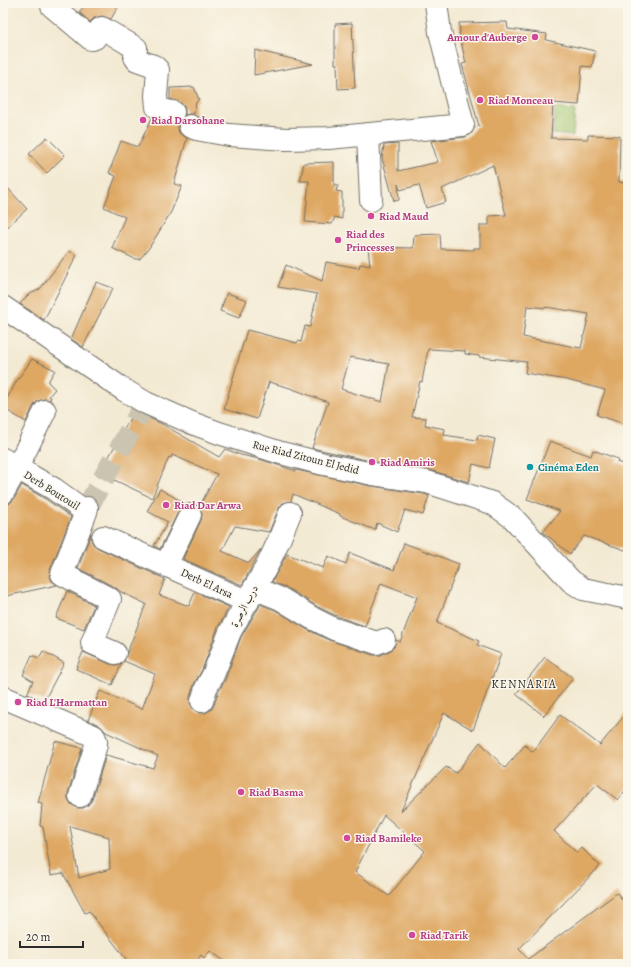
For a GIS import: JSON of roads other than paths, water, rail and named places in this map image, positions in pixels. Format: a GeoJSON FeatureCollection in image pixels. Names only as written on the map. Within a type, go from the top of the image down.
{"type":"FeatureCollection","features":[{"type":"Feature","properties":{"kind":"street"},"geometry":{"type":"LineString","coordinates":[[190,126],[196,129],[229,135],[286,139],[329,138],[463,125],[440,32],[436,3]]}},
{"type":"Feature","properties":{"kind":"street"},"geometry":{"type":"LineString","coordinates":[[52,6],[91,39],[95,38],[102,28],[136,48],[135,57],[137,60],[154,66],[158,70],[156,96],[157,107],[162,110],[173,112]]}},
{"type":"Feature","properties":{"kind":"street"},"geometry":{"type":"LineString","coordinates":[[368,134],[371,200]]}},
{"type":"Feature","properties":{"kind":"street","name":"Rue Riad Zitoun El Jedid"},"geometry":{"type":"LineString","coordinates":[[3,307],[144,407],[281,454],[324,464],[427,482],[462,492],[492,503],[513,518],[571,581],[583,589],[628,598]]}},
{"type":"Feature","properties":{"kind":"street"},"geometry":{"type":"LineString","coordinates":[[10,464],[45,412]]}},
{"type":"Feature","properties":{"kind":"street","name":"Derb Boutouil"},"geometry":{"type":"LineString","coordinates":[[3,492],[10,464],[54,489],[88,523]]}},
{"type":"Feature","properties":{"kind":"street","name":"درب الرصرة"},"geometry":{"type":"LineString","coordinates":[[202,701],[230,632],[279,540],[290,513]]}},
{"type":"Feature","properties":{"kind":"street"},"geometry":{"type":"LineString","coordinates":[[166,565],[190,515]]}},
{"type":"Feature","properties":{"kind":"street"},"geometry":{"type":"LineString","coordinates":[[88,523],[62,574],[110,599],[92,643],[115,653]]}},
{"type":"Feature","properties":{"kind":"street","name":"Derb El Arsa"},"geometry":{"type":"LineString","coordinates":[[88,523],[166,565],[251,595],[281,599],[312,618],[338,631],[377,644],[384,640]]}},
{"type":"Feature","properties":{"kind":"street"},"geometry":{"type":"LineString","coordinates":[[3,697],[91,733],[94,736],[96,745],[80,796]]}},
{"type":"Feature","properties":{"kind":"tunnel"},"geometry":{"type":"LineString","coordinates":[[87,508],[141,411]]}},
{"type":"Feature","properties":{"kind":"place","name":"Amour d'Auberge"},"geometry":{"type":"Point","coordinates":[535,37]}},
{"type":"Feature","properties":{"kind":"place","name":"Riad Monceau"},"geometry":{"type":"Point","coordinates":[480,100]}},
{"type":"Feature","properties":{"kind":"place","name":"Riad Darsohane"},"geometry":{"type":"Point","coordinates":[143,120]}},
{"type":"Feature","properties":{"kind":"place","name":"Riad Maud"},"geometry":{"type":"Point","coordinates":[371,216]}},
{"type":"Feature","properties":{"kind":"place","name":"Riad des Princesses"},"geometry":{"type":"Point","coordinates":[338,240]}},
{"type":"Feature","properties":{"kind":"place","name":"Riad Amiris"},"geometry":{"type":"Point","coordinates":[372,462]}},
{"type":"Feature","properties":{"kind":"place","name":"Cinéma Eden"},"geometry":{"type":"Point","coordinates":[530,467]}},
{"type":"Feature","properties":{"kind":"place","name":"Riad Dar Arwa"},"geometry":{"type":"Point","coordinates":[166,505]}},
{"type":"Feature","properties":{"kind":"place","name":"Riad L'Harmattan"},"geometry":{"type":"Point","coordinates":[18,702]}},
{"type":"Feature","properties":{"kind":"place","name":"Riad Basma"},"geometry":{"type":"Point","coordinates":[241,792]}},
{"type":"Feature","properties":{"kind":"place","name":"Riad Bamileke"},"geometry":{"type":"Point","coordinates":[347,838]}},
{"type":"Feature","properties":{"kind":"place","name":"Riad Tarik"},"geometry":{"type":"Point","coordinates":[412,935]}},
{"type":"Feature","properties":{"kind":"district","name":"KENNARIA"},"geometry":{"type":"Point","coordinates":[524,684]}}]}
